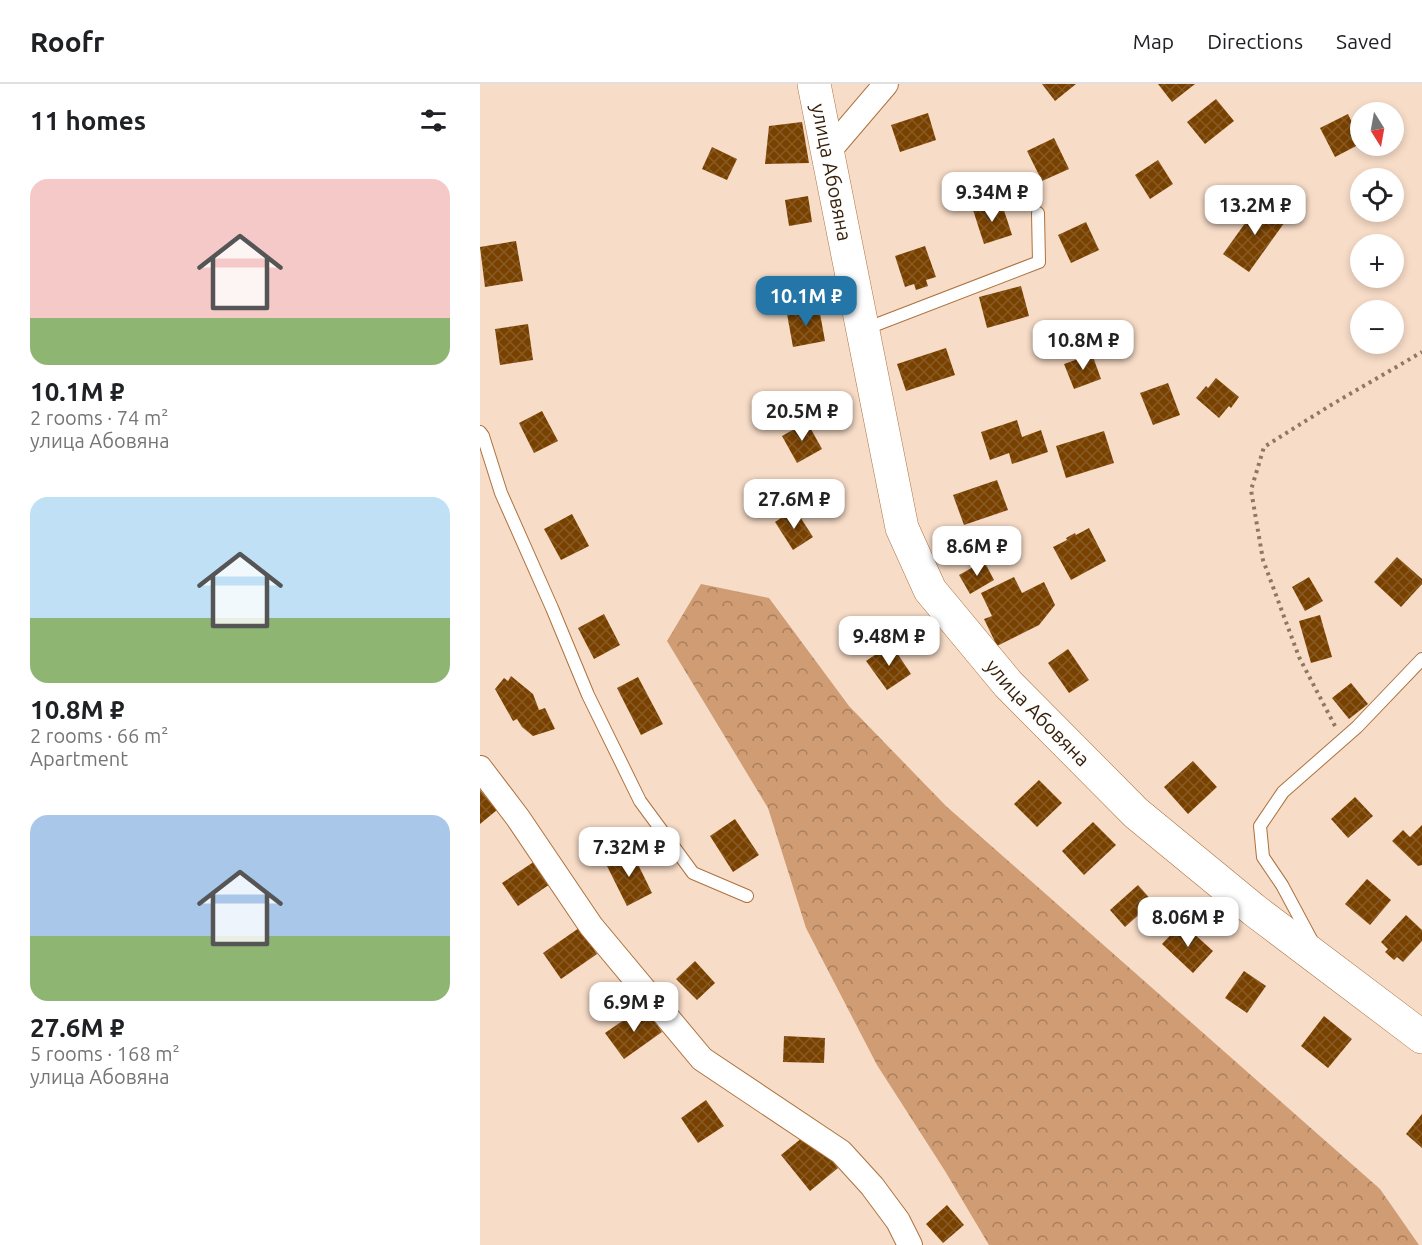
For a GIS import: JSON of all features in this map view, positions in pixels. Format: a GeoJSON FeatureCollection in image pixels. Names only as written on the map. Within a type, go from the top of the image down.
{"type":"FeatureCollection","features":[{"type":"Feature","properties":{"kind":"street","name":"улица Абовяна"},"geometry":{"type":"LineString","coordinates":[[814,84],[902,528],[930,590],[1008,684],[1136,813],[1254,910],[1422,1037]]}},
{"type":"Feature","properties":{"kind":"street"},"geometry":{"type":"LineString","coordinates":[[828,152],[886,84]]}},
{"type":"Feature","properties":{"kind":"street"},"geometry":{"type":"LineString","coordinates":[[480,768],[591,926],[702,1059],[841,1152],[872,1186],[898,1221],[909,1245]]}},
{"type":"Feature","properties":{"kind":"lane"},"geometry":{"type":"LineString","coordinates":[[862,329],[1039,262],[1038,213]]}},
{"type":"Feature","properties":{"kind":"lane"},"geometry":{"type":"LineString","coordinates":[[480,432],[501,493],[588,695],[640,801],[693,873],[747,896]]}},
{"type":"Feature","properties":{"kind":"lane"},"geometry":{"type":"LineString","coordinates":[[1324,963],[1282,885],[1263,857],[1260,826],[1283,792],[1357,727],[1422,659]]}},
{"type":"Feature","properties":{"kind":"path"},"geometry":{"type":"LineString","coordinates":[[1342,740],[1299,657],[1263,560],[1251,490],[1264,447],[1422,352]]}},
{"type":"Feature","properties":{"kind":"green space"},"geometry":{"type":"Polygon","coordinates":[[[701,584],[769,598],[849,706],[946,806],[1380,1189],[1419,1245],[989,1245],[877,1065],[806,928],[768,808],[667,641],[701,584]]]}},
{"type":"Feature","properties":{"kind":"building"},"geometry":{"type":"Polygon","coordinates":[[[1042,84],[1076,84],[1055,101],[1042,84]]]}},
{"type":"Feature","properties":{"kind":"building"},"geometry":{"type":"Polygon","coordinates":[[[1158,84],[1195,84],[1172,102],[1158,84]]]}},
{"type":"Feature","properties":{"kind":"building"},"geometry":{"type":"Polygon","coordinates":[[[1216,99],[1234,121],[1205,144],[1187,122],[1216,99]]]}},
{"type":"Feature","properties":{"kind":"building"},"geometry":{"type":"Polygon","coordinates":[[[928,113],[936,140],[900,152],[891,125],[928,113]]]}},
{"type":"Feature","properties":{"kind":"building"},"geometry":{"type":"Polygon","coordinates":[[[1348,114],[1350,149],[1335,157],[1320,128],[1348,114]]]}},
{"type":"Feature","properties":{"kind":"building"},"geometry":{"type":"Polygon","coordinates":[[[802,122],[809,163],[765,164],[769,126],[802,122]]]}},
{"type":"Feature","properties":{"kind":"building"},"geometry":{"type":"Polygon","coordinates":[[[1054,138],[1069,169],[1042,181],[1027,151],[1054,138]]]}},
{"type":"Feature","properties":{"kind":"building"},"geometry":{"type":"Polygon","coordinates":[[[712,147],[737,159],[727,180],[702,169],[712,147]]]}},
{"type":"Feature","properties":{"kind":"building"},"geometry":{"type":"Polygon","coordinates":[[[1158,160],[1173,184],[1150,199],[1135,175],[1158,160]]]}},
{"type":"Feature","properties":{"kind":"building"},"geometry":{"type":"Polygon","coordinates":[[[808,196],[812,222],[789,226],[785,200],[808,196]]]}},
{"type":"Feature","properties":{"kind":"building"},"geometry":{"type":"Polygon","coordinates":[[[1001,201],[1012,235],[984,244],[973,210],[1001,201]]]}},
{"type":"Feature","properties":{"kind":"building"},"geometry":{"type":"Polygon","coordinates":[[[1261,201],[1287,219],[1249,272],[1223,254],[1261,201]]]}},
{"type":"Feature","properties":{"kind":"building"},"geometry":{"type":"Polygon","coordinates":[[[1086,222],[1099,250],[1071,263],[1058,235],[1086,222]]]}},
{"type":"Feature","properties":{"kind":"building"},"geometry":{"type":"Polygon","coordinates":[[[516,241],[523,281],[485,287],[480,247],[516,241]]]}},
{"type":"Feature","properties":{"kind":"building"},"geometry":{"type":"Polygon","coordinates":[[[925,246],[936,277],[926,280],[928,286],[916,290],[914,284],[905,287],[895,256],[925,246]]]}},
{"type":"Feature","properties":{"kind":"building"},"geometry":{"type":"Polygon","coordinates":[[[810,282],[814,304],[790,308],[787,286],[810,282]]]}},
{"type":"Feature","properties":{"kind":"building"},"geometry":{"type":"Polygon","coordinates":[[[1021,286],[1029,316],[987,328],[979,297],[1021,286]]]}},
{"type":"Feature","properties":{"kind":"building"},"geometry":{"type":"Polygon","coordinates":[[[819,308],[825,341],[793,347],[787,314],[819,308]]]}},
{"type":"Feature","properties":{"kind":"building"},"geometry":{"type":"Polygon","coordinates":[[[528,324],[533,360],[500,365],[495,329],[528,324]]]}},
{"type":"Feature","properties":{"kind":"building"},"geometry":{"type":"Polygon","coordinates":[[[946,348],[955,375],[906,391],[897,364],[946,348]]]}},
{"type":"Feature","properties":{"kind":"building"},"geometry":{"type":"Polygon","coordinates":[[[1092,354],[1101,379],[1074,389],[1064,364],[1092,354]]]}},
{"type":"Feature","properties":{"kind":"building"},"geometry":{"type":"Polygon","coordinates":[[[1216,378],[1239,397],[1219,418],[1196,398],[1216,378]]]}},
{"type":"Feature","properties":{"kind":"building"},"geometry":{"type":"Polygon","coordinates":[[[1168,383],[1180,415],[1153,425],[1140,393],[1168,383]]]}},
{"type":"Feature","properties":{"kind":"building"},"geometry":{"type":"Polygon","coordinates":[[[542,411],[558,441],[534,453],[519,423],[542,411]]]}},
{"type":"Feature","properties":{"kind":"building"},"geometry":{"type":"Polygon","coordinates":[[[1017,420],[1022,437],[1041,430],[1048,452],[1012,464],[1009,453],[990,460],[981,432],[1017,420]]]}},
{"type":"Feature","properties":{"kind":"building"},"geometry":{"type":"Polygon","coordinates":[[[807,422],[822,449],[797,463],[782,436],[807,422]]]}},
{"type":"Feature","properties":{"kind":"building"},"geometry":{"type":"Polygon","coordinates":[[[1104,431],[1114,463],[1066,478],[1056,446],[1104,431]]]}},
{"type":"Feature","properties":{"kind":"building"},"geometry":{"type":"Polygon","coordinates":[[[997,480],[1008,510],[964,525],[953,495],[997,480]]]}},
{"type":"Feature","properties":{"kind":"building"},"geometry":{"type":"Polygon","coordinates":[[[795,509],[813,537],[793,550],[775,522],[795,509]]]}},
{"type":"Feature","properties":{"kind":"building"},"geometry":{"type":"Polygon","coordinates":[[[572,514],[589,546],[561,560],[544,529],[572,514]]]}},
{"type":"Feature","properties":{"kind":"building"},"geometry":{"type":"Polygon","coordinates":[[[1089,528],[1106,561],[1071,580],[1053,547],[1075,533],[1076,535],[1089,528]]]}},
{"type":"Feature","properties":{"kind":"building"},"geometry":{"type":"Polygon","coordinates":[[[1397,557],[1422,579],[1422,584],[1401,607],[1374,582],[1397,557]]]}},
{"type":"Feature","properties":{"kind":"building"},"geometry":{"type":"Polygon","coordinates":[[[984,561],[994,580],[970,594],[959,575],[984,561]]]}},
{"type":"Feature","properties":{"kind":"building"},"geometry":{"type":"Polygon","coordinates":[[[1014,577],[1022,593],[1044,582],[1055,605],[1039,625],[997,646],[984,619],[992,616],[981,593],[1014,577]]]}},
{"type":"Feature","properties":{"kind":"building"},"geometry":{"type":"Polygon","coordinates":[[[1309,577],[1323,601],[1305,611],[1292,587],[1309,577]]]}},
{"type":"Feature","properties":{"kind":"building"},"geometry":{"type":"Polygon","coordinates":[[[604,614],[620,645],[594,659],[578,628],[604,614]]]}},
{"type":"Feature","properties":{"kind":"building"},"geometry":{"type":"Polygon","coordinates":[[[1320,615],[1332,657],[1311,663],[1299,621],[1320,615]]]}},
{"type":"Feature","properties":{"kind":"building"},"geometry":{"type":"Polygon","coordinates":[[[891,644],[911,674],[887,690],[866,661],[891,644]]]}},
{"type":"Feature","properties":{"kind":"building"},"geometry":{"type":"Polygon","coordinates":[[[1068,649],[1089,680],[1069,693],[1048,663],[1068,649]]]}},
{"type":"Feature","properties":{"kind":"building"},"geometry":{"type":"Polygon","coordinates":[[[511,676],[533,694],[539,710],[545,708],[555,729],[533,736],[522,727],[517,719],[513,721],[495,689],[504,678],[508,681],[511,676]]]}},
{"type":"Feature","properties":{"kind":"building"},"geometry":{"type":"Polygon","coordinates":[[[638,677],[663,724],[641,735],[617,688],[638,677]]]}},
{"type":"Feature","properties":{"kind":"building"},"geometry":{"type":"Polygon","coordinates":[[[1351,683],[1368,704],[1349,719],[1332,698],[1351,683]]]}},
{"type":"Feature","properties":{"kind":"building"},"geometry":{"type":"Polygon","coordinates":[[[1193,761],[1217,787],[1188,814],[1164,787],[1193,761]]]}},
{"type":"Feature","properties":{"kind":"building"},"geometry":{"type":"Polygon","coordinates":[[[1039,780],[1062,803],[1037,827],[1014,804],[1039,780]]]}},
{"type":"Feature","properties":{"kind":"building"},"geometry":{"type":"Polygon","coordinates":[[[480,790],[497,810],[480,824],[480,790]]]}},
{"type":"Feature","properties":{"kind":"building"},"geometry":{"type":"Polygon","coordinates":[[[1355,797],[1373,816],[1348,838],[1331,819],[1355,797]]]}},
{"type":"Feature","properties":{"kind":"building"},"geometry":{"type":"Polygon","coordinates":[[[735,819],[759,855],[733,872],[710,836],[735,819]]]}},
{"type":"Feature","properties":{"kind":"building"},"geometry":{"type":"Polygon","coordinates":[[[1093,822],[1116,845],[1084,875],[1062,851],[1093,822]]]}},
{"type":"Feature","properties":{"kind":"building"},"geometry":{"type":"Polygon","coordinates":[[[1422,825],[1422,865],[1418,866],[1392,841],[1403,830],[1410,837],[1422,825]]]}},
{"type":"Feature","properties":{"kind":"building"},"geometry":{"type":"Polygon","coordinates":[[[631,850],[652,893],[627,906],[605,862],[631,850]]]}},
{"type":"Feature","properties":{"kind":"building"},"geometry":{"type":"Polygon","coordinates":[[[541,857],[556,880],[518,906],[502,883],[541,857]]]}},
{"type":"Feature","properties":{"kind":"building"},"geometry":{"type":"Polygon","coordinates":[[[1367,879],[1391,900],[1370,925],[1345,904],[1367,879]]]}},
{"type":"Feature","properties":{"kind":"building"},"geometry":{"type":"Polygon","coordinates":[[[1138,885],[1153,902],[1125,927],[1110,910],[1138,885]]]}},
{"type":"Feature","properties":{"kind":"building"},"geometry":{"type":"Polygon","coordinates":[[[1406,915],[1422,930],[1422,941],[1403,962],[1397,957],[1394,960],[1385,952],[1388,949],[1381,942],[1406,915]]]}},
{"type":"Feature","properties":{"kind":"building"},"geometry":{"type":"Polygon","coordinates":[[[1182,923],[1213,951],[1193,973],[1162,944],[1182,923]]]}},
{"type":"Feature","properties":{"kind":"building"},"geometry":{"type":"Polygon","coordinates":[[[579,928],[597,954],[561,979],[543,953],[579,928]]]}},
{"type":"Feature","properties":{"kind":"building"},"geometry":{"type":"Polygon","coordinates":[[[695,961],[715,983],[697,1000],[676,979],[695,961]]]}},
{"type":"Feature","properties":{"kind":"building"},"geometry":{"type":"Polygon","coordinates":[[[1244,971],[1266,986],[1247,1013],[1225,998],[1244,971]]]}},
{"type":"Feature","properties":{"kind":"building"},"geometry":{"type":"Polygon","coordinates":[[[644,1006],[662,1032],[624,1059],[605,1033],[644,1006]]]}},
{"type":"Feature","properties":{"kind":"building"},"geometry":{"type":"Polygon","coordinates":[[[1324,1016],[1352,1039],[1328,1068],[1301,1046],[1324,1016]]]}},
{"type":"Feature","properties":{"kind":"building"},"geometry":{"type":"Polygon","coordinates":[[[784,1036],[825,1038],[824,1063],[783,1062],[784,1036]]]}},
{"type":"Feature","properties":{"kind":"building"},"geometry":{"type":"Polygon","coordinates":[[[706,1100],[724,1126],[698,1143],[681,1118],[706,1100]]]}},
{"type":"Feature","properties":{"kind":"building"},"geometry":{"type":"Polygon","coordinates":[[[1422,1114],[1422,1148],[1406,1134],[1422,1114]]]}},
{"type":"Feature","properties":{"kind":"building"},"geometry":{"type":"Polygon","coordinates":[[[808,1133],[838,1168],[810,1191],[781,1155],[808,1133]]]}},
{"type":"Feature","properties":{"kind":"building"},"geometry":{"type":"Polygon","coordinates":[[[947,1205],[964,1225],[943,1243],[926,1224],[947,1205]]]}}]}
